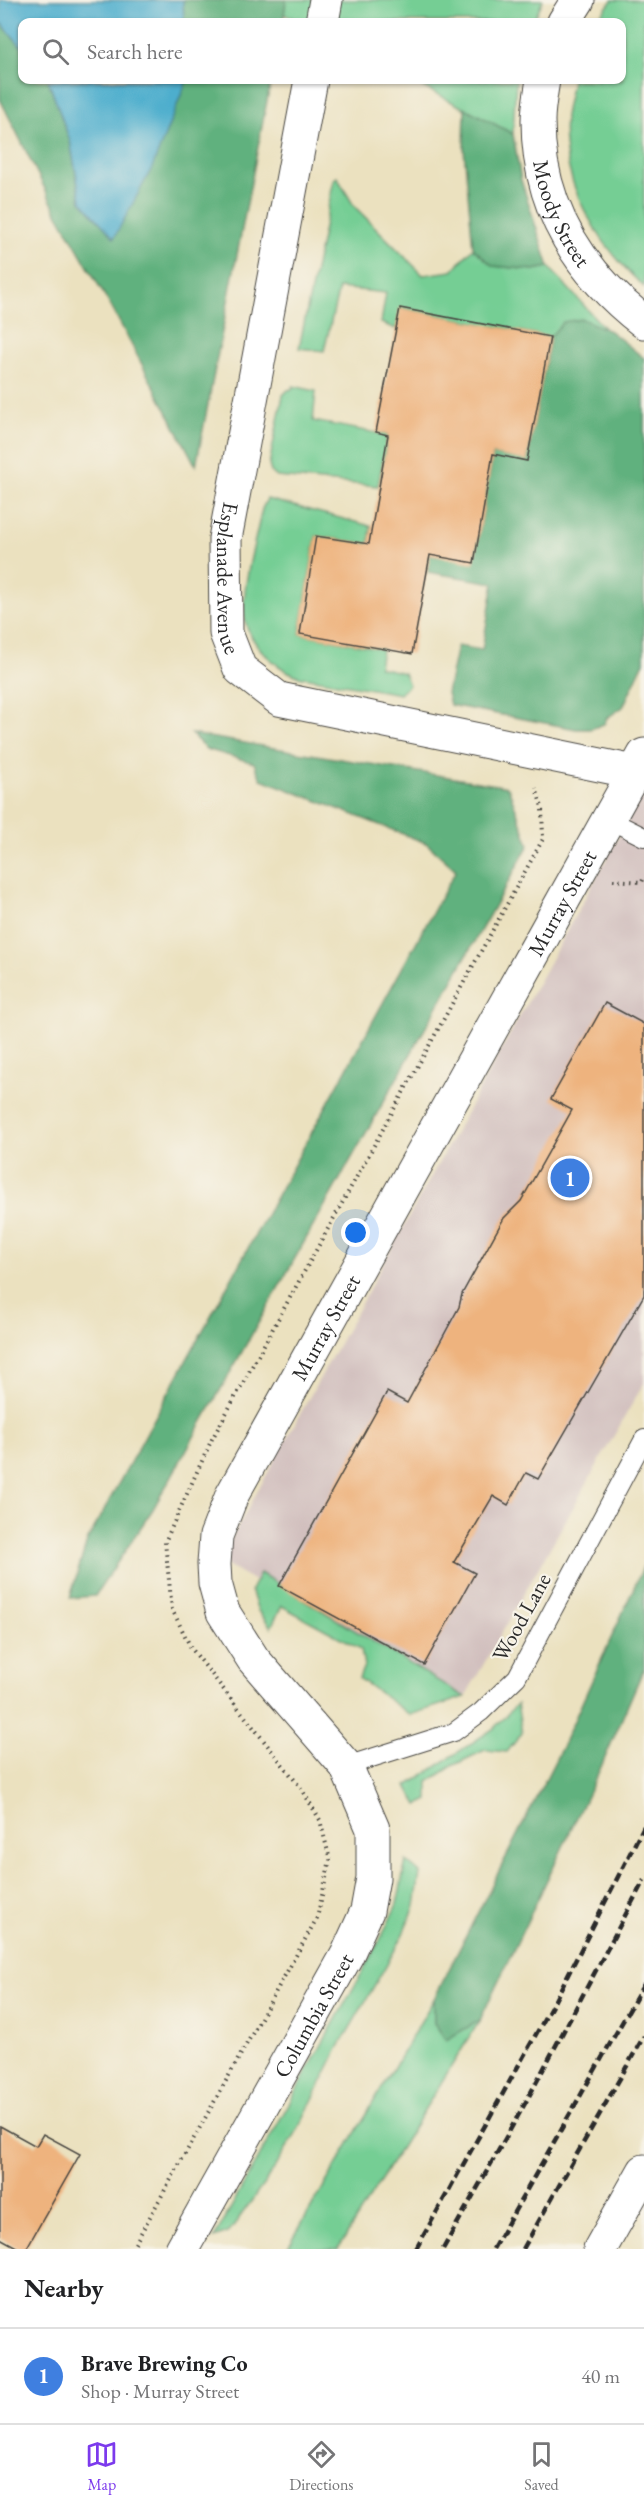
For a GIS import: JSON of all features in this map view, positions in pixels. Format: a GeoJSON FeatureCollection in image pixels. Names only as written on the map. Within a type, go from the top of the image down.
{"type":"FeatureCollection","features":[{"type":"Feature","properties":{"kind":"street"},"geometry":{"type":"LineString","coordinates":[[323,18],[326,0]]}},
{"type":"Feature","properties":{"kind":"street"},"geometry":{"type":"LineString","coordinates":[[567,18],[578,0]]}},
{"type":"Feature","properties":{"kind":"street","name":"Esplanade Avenue"},"geometry":{"type":"LineString","coordinates":[[310,84],[225,539],[226,633],[240,669],[279,699],[524,750],[639,763]]}},
{"type":"Feature","properties":{"kind":"street","name":"Moody Street"},"geometry":{"type":"LineString","coordinates":[[542,84],[538,120],[541,163],[554,213],[584,264],[621,304],[644,322]]}},
{"type":"Feature","properties":{"kind":"street","name":"Murray Street"},"geometry":{"type":"LineString","coordinates":[[346,1766],[253,1659],[223,1612],[215,1584],[216,1536],[232,1495],[639,763]]}},
{"type":"Feature","properties":{"kind":"street","name":"Columbia Street"},"geometry":{"type":"LineString","coordinates":[[182,2249],[346,1955],[367,1911],[373,1878],[373,1829],[346,1766]]}},
{"type":"Feature","properties":{"kind":"street"},"geometry":{"type":"LineString","coordinates":[[600,2249],[644,2171]]}},
{"type":"Feature","properties":{"kind":"lane"},"geometry":{"type":"LineString","coordinates":[[608,819],[644,837]]}},
{"type":"Feature","properties":{"kind":"lane","name":"Wood Lane"},"geometry":{"type":"LineString","coordinates":[[346,1766],[454,1732],[481,1712],[517,1677],[644,1439]]}},
{"type":"Feature","properties":{"kind":"path"},"geometry":{"type":"LineString","coordinates":[[132,2249],[317,1918],[330,1860],[320,1820],[301,1788],[191,1648],[172,1609],[165,1542],[212,1439],[543,839],[542,807],[524,750]]}},
{"type":"Feature","properties":{"kind":"path"},"geometry":{"type":"LineString","coordinates":[[603,876],[612,880],[642,882],[644,876]]}},
{"type":"Feature","properties":{"kind":"shaded area"},"geometry":{"type":"Polygon","coordinates":[[[644,791],[644,1383],[465,1697],[219,1561],[644,791]]]}},
{"type":"Feature","properties":{"kind":"green space"},"geometry":{"type":"Polygon","coordinates":[[[183,0],[286,0],[284,18],[184,18],[183,0]]]}},
{"type":"Feature","properties":{"kind":"green space"},"geometry":{"type":"Polygon","coordinates":[[[286,0],[543,0],[535,18],[292,18],[284,14],[286,0]]]}},
{"type":"Feature","properties":{"kind":"green space"},"geometry":{"type":"Polygon","coordinates":[[[612,0],[644,0],[644,287],[611,251],[597,231],[575,188],[568,165],[565,116],[571,84],[626,84],[626,18],[599,18],[612,0]]]}},
{"type":"Feature","properties":{"kind":"green space"},"geometry":{"type":"Polygon","coordinates":[[[0,22],[18,42],[18,84],[49,84],[70,141],[81,201],[183,84],[270,84],[196,466],[113,310],[57,213],[0,99],[0,22]]]}},
{"type":"Feature","properties":{"kind":"green space"},"geometry":{"type":"Polygon","coordinates":[[[418,84],[516,84],[513,134],[418,84]]]}},
{"type":"Feature","properties":{"kind":"green space"},"geometry":{"type":"Polygon","coordinates":[[[465,108],[513,134],[521,180],[549,267],[534,270],[493,266],[473,248],[464,149],[465,108]]]}},
{"type":"Feature","properties":{"kind":"green space"},"geometry":{"type":"Polygon","coordinates":[[[337,177],[354,206],[423,275],[452,271],[473,248],[493,266],[534,270],[549,267],[608,332],[563,323],[550,337],[401,308],[396,329],[381,323],[386,293],[339,288],[324,351],[299,348],[334,179],[337,177]]]}},
{"type":"Feature","properties":{"kind":"green space"},"geometry":{"type":"Polygon","coordinates":[[[582,319],[610,331],[644,358],[644,662],[623,707],[607,718],[604,724],[591,729],[576,729],[450,705],[447,693],[457,646],[482,650],[494,583],[427,572],[430,555],[474,562],[493,454],[527,460],[550,337],[563,322],[582,319]]]}},
{"type":"Feature","properties":{"kind":"green space"},"geometry":{"type":"Polygon","coordinates":[[[293,386],[316,391],[313,421],[388,435],[378,486],[277,477],[271,472],[269,465],[283,395],[293,386]]]}},
{"type":"Feature","properties":{"kind":"green space"},"geometry":{"type":"Polygon","coordinates":[[[267,499],[371,526],[369,544],[316,536],[300,634],[382,649],[379,667],[404,673],[409,685],[400,694],[298,676],[281,667],[258,647],[248,629],[244,608],[249,565],[262,509],[267,499]]]}},
{"type":"Feature","properties":{"kind":"green space"},"geometry":{"type":"Polygon","coordinates":[[[191,734],[508,787],[529,845],[153,1509],[95,1596],[70,1598],[87,1541],[456,870],[426,843],[261,779],[254,763],[206,749],[191,734]]]}},
{"type":"Feature","properties":{"kind":"green space"},"geometry":{"type":"Polygon","coordinates":[[[644,1565],[644,1668],[601,1767],[480,2020],[446,2040],[434,2023],[434,1999],[563,1745],[644,1565]]]}},
{"type":"Feature","properties":{"kind":"green space"},"geometry":{"type":"Polygon","coordinates":[[[260,1573],[465,1697],[410,1715],[359,1678],[364,1666],[361,1649],[282,1606],[271,1627],[258,1611],[251,1590],[260,1573]]]}},
{"type":"Feature","properties":{"kind":"green space"},"geometry":{"type":"Polygon","coordinates":[[[517,1704],[522,1733],[507,1752],[485,1750],[454,1765],[428,1782],[428,1800],[418,1805],[407,1786],[493,1729],[517,1704]]]}},
{"type":"Feature","properties":{"kind":"green space"},"geometry":{"type":"Polygon","coordinates":[[[406,1861],[420,1873],[415,1906],[399,1943],[340,2045],[296,2133],[266,2181],[228,2233],[214,2238],[379,1942],[397,1904],[406,1861]]]}},
{"type":"Feature","properties":{"kind":"green space"},"geometry":{"type":"Polygon","coordinates":[[[434,1999],[434,2023],[446,2039],[480,2020],[338,2249],[287,2249],[434,1999]]]}},
{"type":"Feature","properties":{"kind":"water"},"geometry":{"type":"Polygon","coordinates":[[[0,0],[183,0],[184,18],[18,18],[18,42],[0,22],[0,0]]]}},
{"type":"Feature","properties":{"kind":"water"},"geometry":{"type":"Polygon","coordinates":[[[49,84],[185,84],[152,168],[114,238],[81,201],[70,141],[49,84]]]}},
{"type":"Feature","properties":{"kind":"building"},"geometry":{"type":"Polygon","coordinates":[[[400,308],[550,337],[527,461],[493,454],[474,563],[430,555],[412,654],[300,634],[316,536],[369,544],[388,435],[376,432],[400,308]]]}},
{"type":"Feature","properties":{"kind":"building"},"geometry":{"type":"Polygon","coordinates":[[[605,1003],[644,1024],[644,1295],[538,1479],[526,1473],[508,1505],[493,1496],[454,1562],[475,1573],[424,1665],[279,1586],[387,1392],[407,1403],[459,1307],[462,1294],[504,1218],[521,1201],[572,1110],[551,1099],[605,1003]]]}},
{"type":"Feature","properties":{"kind":"building"},"geometry":{"type":"Polygon","coordinates":[[[0,2126],[36,2146],[43,2134],[80,2154],[26,2249],[20,2249],[0,2238],[0,2126]]]}},
{"type":"Feature","properties":{"kind":"railway"},"geometry":{"type":"LineString","coordinates":[[416,2249],[554,2002],[644,1826]]}},
{"type":"Feature","properties":{"kind":"railway"},"geometry":{"type":"LineString","coordinates":[[443,2249],[528,2098],[644,1880]]}},
{"type":"Feature","properties":{"kind":"railway"},"geometry":{"type":"LineString","coordinates":[[493,2249],[644,1984]]}},
{"type":"Feature","properties":{"kind":"railway"},"geometry":{"type":"LineString","coordinates":[[523,2249],[644,2036]]}},
{"type":"Feature","properties":{"kind":"place","name":"Brave Brewing Co"},"geometry":{"type":"Point","coordinates":[570,1178]}}]}
